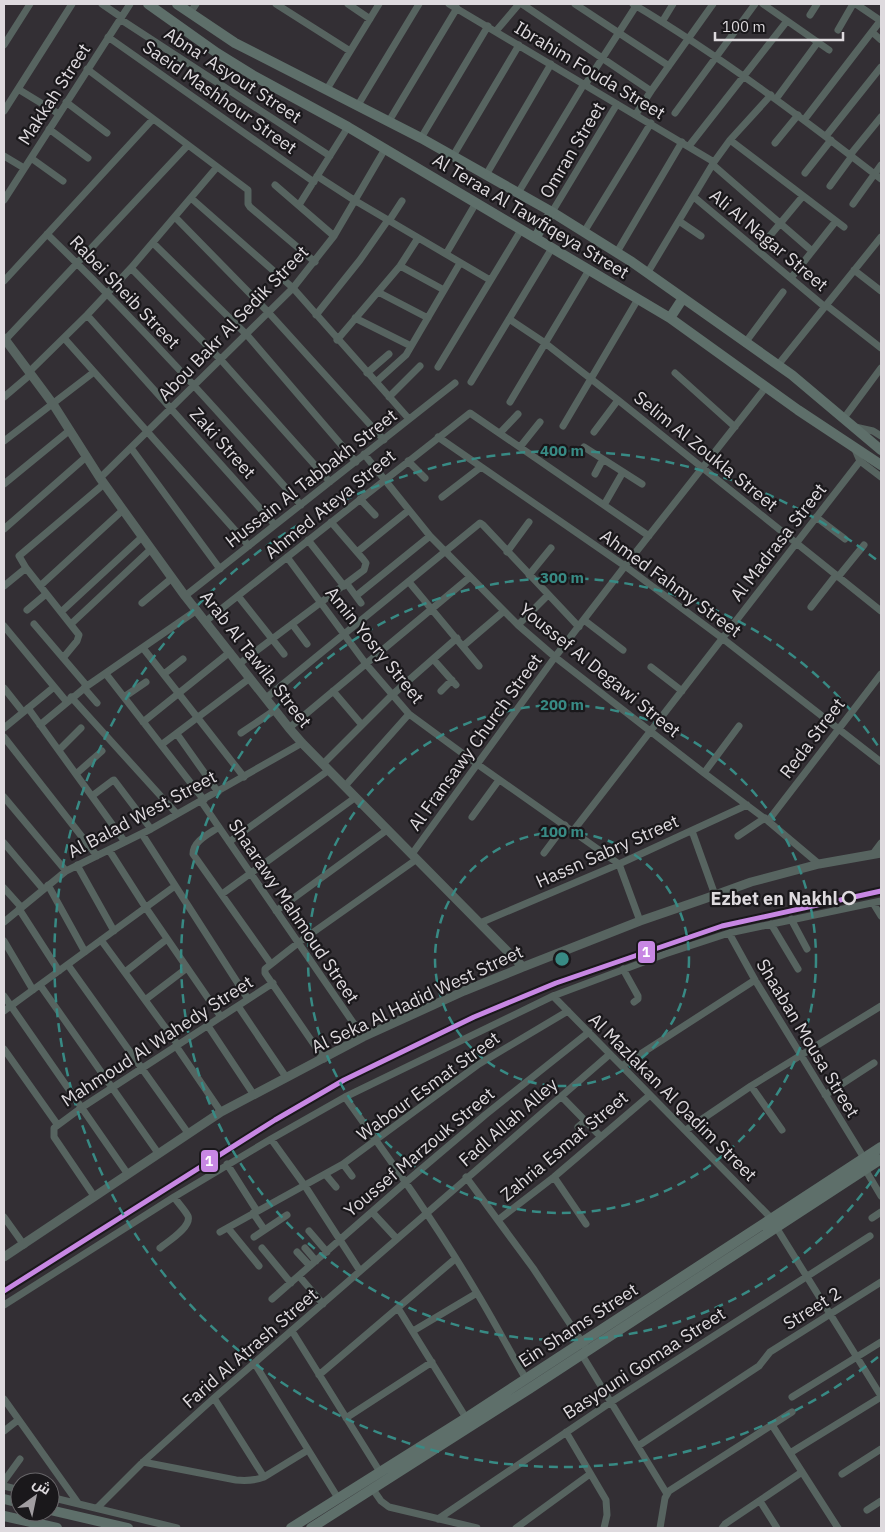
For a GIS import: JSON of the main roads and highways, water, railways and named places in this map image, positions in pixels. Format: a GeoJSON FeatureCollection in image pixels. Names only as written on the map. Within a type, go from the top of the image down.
{"type":"FeatureCollection","features":[{"type":"Feature","properties":{"kind":"main road","name":"Al Teraa Al Tawfiqeya Street"},"geometry":{"type":"LineString","coordinates":[[148,4],[217,53],[254,76],[348,127],[670,318],[814,421],[881,465]]}},
{"type":"Feature","properties":{"kind":"main road","name":"Al Teraa Al Tawfiqeya Street"},"geometry":{"type":"LineString","coordinates":[[177,4],[235,43],[421,138],[552,212],[617,252],[648,272],[805,385],[881,450]]}},
{"type":"Feature","properties":{"kind":"main road"},"geometry":{"type":"LineString","coordinates":[[535,238],[552,212]]}},
{"type":"Feature","properties":{"kind":"main road"},"geometry":{"type":"LineString","coordinates":[[670,318],[683,298]]}},
{"type":"Feature","properties":{"kind":"main road","name":"Ein Shams Street"},"geometry":{"type":"LineString","coordinates":[[311,1528],[774,1222],[881,1147]]}},
{"type":"Feature","properties":{"kind":"main road","name":"Ein Shams Street"},"geometry":{"type":"LineString","coordinates":[[774,1222],[881,1159]]}},
{"type":"Feature","properties":{"kind":"main road","name":"Ein Shams Street"},"geometry":{"type":"LineString","coordinates":[[292,1528],[380,1472],[469,1422],[526,1379],[584,1349]]}},
{"type":"Feature","properties":{"kind":"main road"},"geometry":{"type":"LineString","coordinates":[[60,1512],[128,1528]]}},
{"type":"Feature","properties":{"kind":"main road"},"geometry":{"type":"LineString","coordinates":[[4,1516],[57,1528]]}},
{"type":"Feature","properties":{"kind":"place","name":"Ezbet en Nakhl"},"geometry":{"type":"Point","coordinates":[849,898]}}]}
